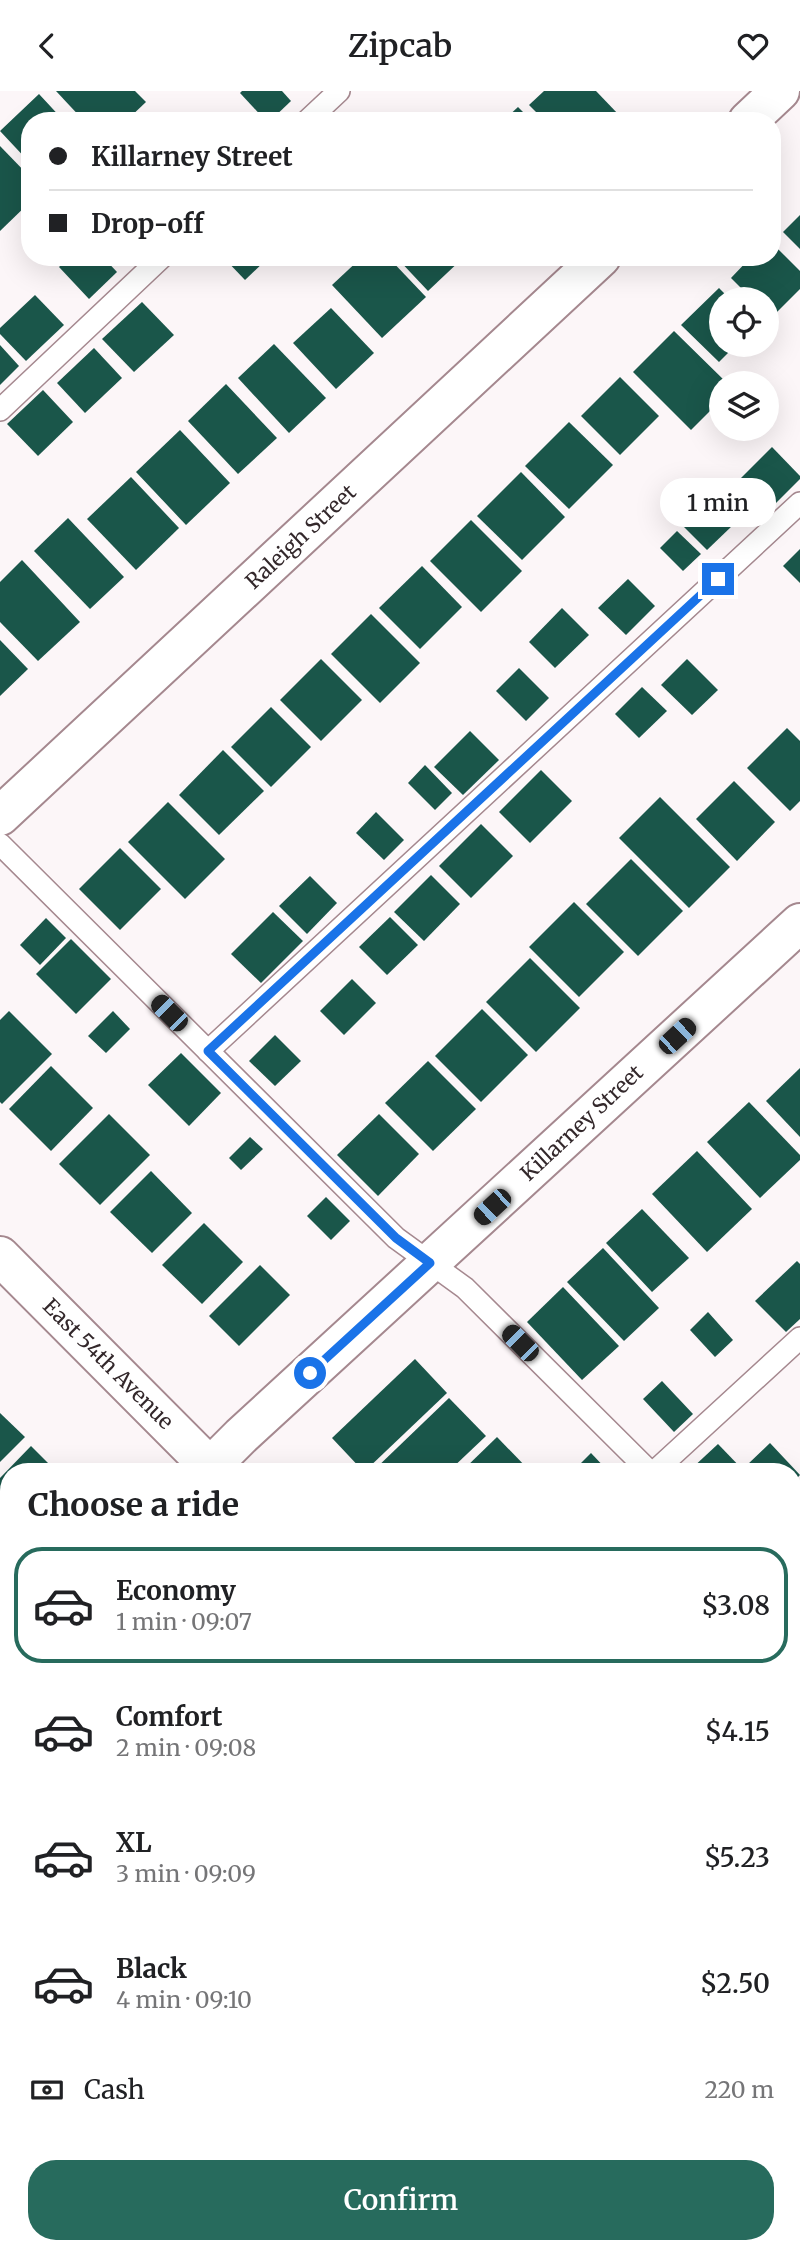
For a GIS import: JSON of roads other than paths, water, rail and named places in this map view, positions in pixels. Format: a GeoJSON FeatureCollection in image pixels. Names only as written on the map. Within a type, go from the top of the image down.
{"type":"FeatureCollection","features":[{"type":"Feature","properties":{"kind":"street"},"geometry":{"type":"LineString","coordinates":[[758,112],[780,91]]}},
{"type":"Feature","properties":{"kind":"street","name":"Raleigh Street"},"geometry":{"type":"LineString","coordinates":[[0,816],[591,266]]}},
{"type":"Feature","properties":{"kind":"street","name":"Killarney Street"},"geometry":{"type":"LineString","coordinates":[[218,1463],[242,1436],[800,923]]}},
{"type":"Feature","properties":{"kind":"street","name":"East 54th Avenue"},"geometry":{"type":"LineString","coordinates":[[0,1256],[207,1463]]}},
{"type":"Feature","properties":{"kind":"lane"},"geometry":{"type":"LineString","coordinates":[[317,112],[339,91]]}},
{"type":"Feature","properties":{"kind":"lane"},"geometry":{"type":"LineString","coordinates":[[0,410],[152,266]]}},
{"type":"Feature","properties":{"kind":"lane"},"geometry":{"type":"LineString","coordinates":[[208,1051],[800,503]]}},
{"type":"Feature","properties":{"kind":"lane"},"geometry":{"type":"LineString","coordinates":[[0,844],[396,1238],[465,1288],[643,1463]]}},
{"type":"Feature","properties":{"kind":"lane"},"geometry":{"type":"LineString","coordinates":[[662,1463],[800,1338]]}}]}
